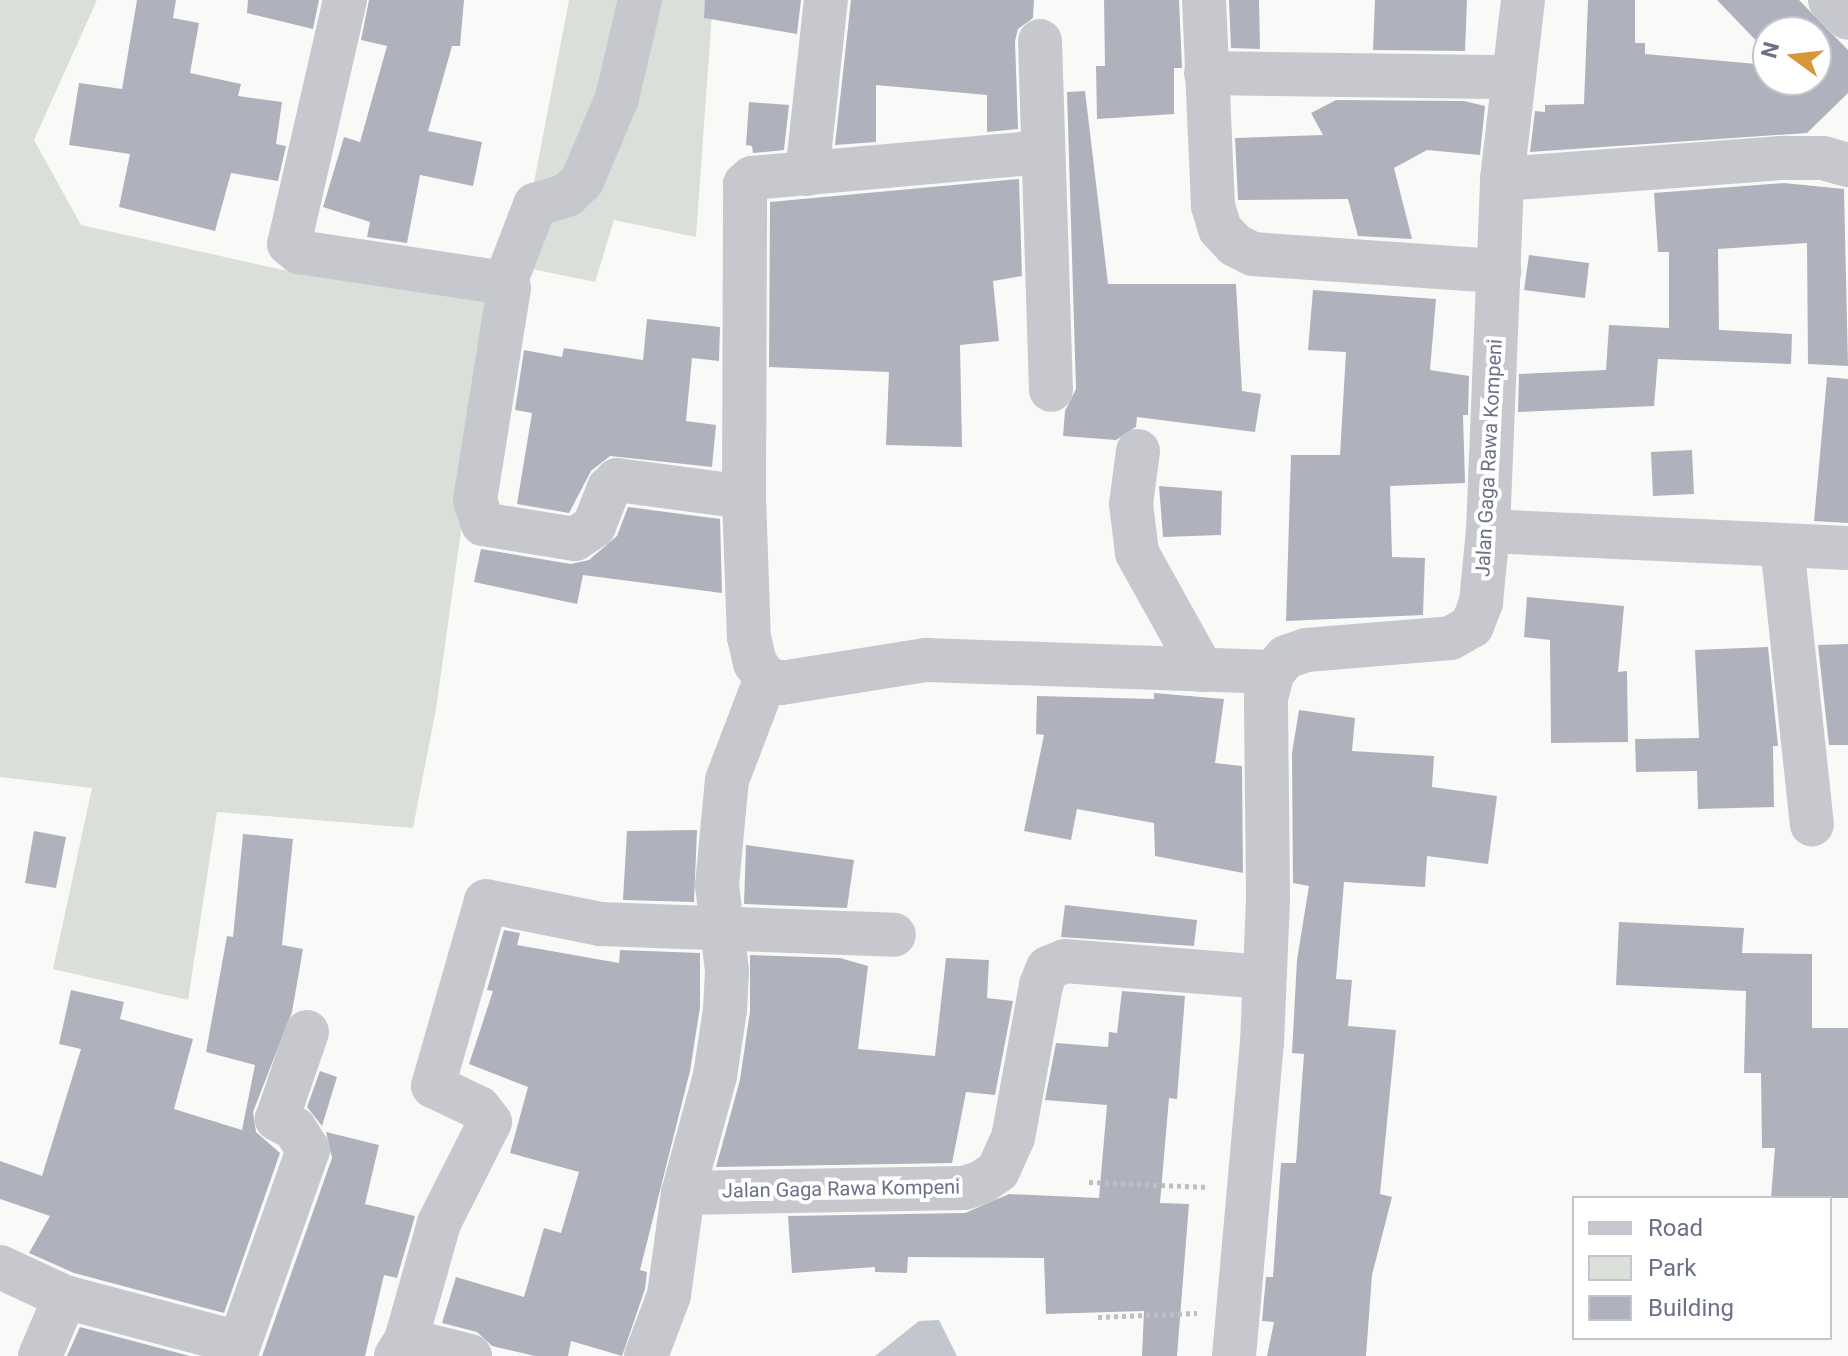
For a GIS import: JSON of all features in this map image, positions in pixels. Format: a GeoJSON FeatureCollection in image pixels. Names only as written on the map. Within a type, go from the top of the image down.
{"type":"FeatureCollection","features":[{"type":"Feature","properties":{"kind":"street"},"geometry":{"type":"LineString","coordinates":[[345,0],[289,244],[299,252],[505,283],[509,288],[475,500],[475,514],[483,524],[575,539],[594,526],[609,488],[617,480],[744,497]]}},
{"type":"Feature","properties":{"kind":"street"},"geometry":{"type":"LineString","coordinates":[[505,283],[535,205],[567,195],[582,181],[617,98],[640,0]]}},
{"type":"Feature","properties":{"kind":"street"},"geometry":{"type":"LineString","coordinates":[[807,174],[826,0]]}},
{"type":"Feature","properties":{"kind":"street"},"geometry":{"type":"LineString","coordinates":[[1204,0],[1213,206],[1220,229],[1235,245],[1253,254],[1499,271]]}},
{"type":"Feature","properties":{"kind":"street","name":"Jalan Gaga Rawa Kompeni"},"geometry":{"type":"LineString","coordinates":[[1273,672],[1286,657],[1306,650],[1451,638],[1472,626],[1481,602],[1488,531],[1502,179],[1510,77],[1523,0]]}},
{"type":"Feature","properties":{"kind":"street"},"geometry":{"type":"LineString","coordinates":[[1830,0],[1848,18]]}},
{"type":"Feature","properties":{"kind":"street"},"geometry":{"type":"LineString","coordinates":[[1040,41],[1051,390]]}},
{"type":"Feature","properties":{"kind":"street"},"geometry":{"type":"LineString","coordinates":[[1206,73],[1510,77]]}},
{"type":"Feature","properties":{"kind":"street"},"geometry":{"type":"LineString","coordinates":[[1042,152],[752,178],[745,184],[744,497],[749,637],[755,663],[766,678],[781,683],[927,660],[1273,672],[1266,698],[1264,977],[1234,1356]]}},
{"type":"Feature","properties":{"kind":"street"},"geometry":{"type":"LineString","coordinates":[[1502,179],[1783,158],[1823,158],[1848,165]]}},
{"type":"Feature","properties":{"kind":"street"},"geometry":{"type":"LineString","coordinates":[[1138,451],[1131,504],[1137,553],[1202,670]]}},
{"type":"Feature","properties":{"kind":"street"},"geometry":{"type":"LineString","coordinates":[[1488,531],[1848,548]]}},
{"type":"Feature","properties":{"kind":"street"},"geometry":{"type":"LineString","coordinates":[[1782,545],[1812,824]]}},
{"type":"Feature","properties":{"kind":"street"},"geometry":{"type":"LineString","coordinates":[[646,1356],[669,1295],[683,1193],[721,1036],[727,971],[718,846],[727,780],[766,678]]}},
{"type":"Feature","properties":{"kind":"street"},"geometry":{"type":"LineString","coordinates":[[470,1356],[401,1348],[439,1223],[490,1122],[479,1108],[433,1086],[486,901],[600,924],[894,935]]}},
{"type":"Feature","properties":{"kind":"street","name":"Jalan Gaga Rawa Kompeni"},"geometry":{"type":"LineString","coordinates":[[683,1193],[964,1188],[982,1182],[998,1171],[1013,1138],[1041,985],[1048,968],[1065,961],[1264,977]]}},
{"type":"Feature","properties":{"kind":"street"},"geometry":{"type":"LineString","coordinates":[[0,1267],[65,1297],[237,1350],[308,1150],[295,1129],[277,1119],[307,1032]]}},
{"type":"Feature","properties":{"kind":"street"},"geometry":{"type":"LineString","coordinates":[[40,1356],[65,1297]]}},
{"type":"Feature","properties":{"kind":"path"},"geometry":{"type":"LineString","coordinates":[[1089,1182],[1249,1188]]}},
{"type":"Feature","properties":{"kind":"path"},"geometry":{"type":"LineString","coordinates":[[1098,1317],[1238,1312]]}},
{"type":"Feature","properties":{"kind":"green space"},"geometry":{"type":"Polygon","coordinates":[[[0,0],[97,0],[34,140],[81,225],[288,271],[495,290],[436,709],[413,828],[217,812],[188,1000],[53,969],[92,788],[0,777],[0,0]]]}},
{"type":"Feature","properties":{"kind":"green space"},"geometry":{"type":"Polygon","coordinates":[[[569,0],[713,0],[696,237],[614,220],[595,282],[518,266],[569,0]]]}},
{"type":"Feature","properties":{"kind":"shaded area"},"geometry":{"type":"Polygon","coordinates":[[[939,1320],[957,1356],[875,1356],[919,1321],[939,1320]]]}},
{"type":"Feature","properties":{"kind":"building"},"geometry":{"type":"Polygon","coordinates":[[[137,0],[176,0],[173,18],[199,23],[190,73],[241,84],[238,96],[282,102],[276,144],[286,146],[278,181],[231,173],[215,231],[119,207],[130,154],[69,145],[79,83],[122,89],[137,0]]]}},
{"type":"Feature","properties":{"kind":"building"},"geometry":{"type":"Polygon","coordinates":[[[248,0],[319,0],[313,29],[247,13],[248,0]]]}},
{"type":"Feature","properties":{"kind":"building"},"geometry":{"type":"Polygon","coordinates":[[[369,0],[464,0],[460,46],[452,46],[428,131],[482,142],[473,186],[420,175],[407,243],[367,237],[370,222],[323,207],[344,137],[360,142],[387,46],[361,40],[369,0]]]}},
{"type":"Feature","properties":{"kind":"building"},"geometry":{"type":"Polygon","coordinates":[[[705,0],[801,0],[797,34],[704,18],[705,0]]]}},
{"type":"Feature","properties":{"kind":"building"},"geometry":{"type":"Polygon","coordinates":[[[851,0],[1034,0],[1033,18],[1018,29],[1015,41],[1018,129],[987,132],[987,95],[876,85],[876,142],[835,145],[851,0]]]}},
{"type":"Feature","properties":{"kind":"building"},"geometry":{"type":"Polygon","coordinates":[[[1104,0],[1179,0],[1182,68],[1174,68],[1174,114],[1097,119],[1096,66],[1105,66],[1104,0]]]}},
{"type":"Feature","properties":{"kind":"building"},"geometry":{"type":"Polygon","coordinates":[[[1229,0],[1259,0],[1260,49],[1231,48],[1229,0]]]}},
{"type":"Feature","properties":{"kind":"building"},"geometry":{"type":"Polygon","coordinates":[[[1375,0],[1467,0],[1465,51],[1373,50],[1375,0]]]}},
{"type":"Feature","properties":{"kind":"building"},"geometry":{"type":"Polygon","coordinates":[[[1588,0],[1635,0],[1635,43],[1645,43],[1645,54],[1752,64],[1752,96],[1832,96],[1832,34],[1848,50],[1848,93],[1807,133],[1530,152],[1535,111],[1545,112],[1545,105],[1584,104],[1588,0]]]}},
{"type":"Feature","properties":{"kind":"building"},"geometry":{"type":"Polygon","coordinates":[[[1717,0],[1799,0],[1815,16],[1752,16],[1752,36],[1717,0]]]}},
{"type":"Feature","properties":{"kind":"building"},"geometry":{"type":"Polygon","coordinates":[[[1085,91],[1108,284],[1236,284],[1242,391],[1261,394],[1255,432],[1137,417],[1136,427],[1116,440],[1063,436],[1065,411],[1076,389],[1067,92],[1085,91]]]}},
{"type":"Feature","properties":{"kind":"building"},"geometry":{"type":"Polygon","coordinates":[[[1336,100],[1464,101],[1485,106],[1480,155],[1427,150],[1394,168],[1412,239],[1358,236],[1348,199],[1238,200],[1235,138],[1323,135],[1311,113],[1336,100]]]}},
{"type":"Feature","properties":{"kind":"building"},"geometry":{"type":"Polygon","coordinates":[[[749,102],[789,105],[784,150],[753,153],[752,146],[746,145],[749,102]]]}},
{"type":"Feature","properties":{"kind":"building"},"geometry":{"type":"Polygon","coordinates":[[[1019,179],[1022,276],[993,281],[999,341],[960,345],[962,447],[886,445],[889,372],[769,367],[770,202],[1019,179]]]}},
{"type":"Feature","properties":{"kind":"building"},"geometry":{"type":"Polygon","coordinates":[[[1784,183],[1844,189],[1848,366],[1808,364],[1807,243],[1718,249],[1719,330],[1792,334],[1791,364],[1658,359],[1654,406],[1518,412],[1519,374],[1606,370],[1609,325],[1669,328],[1669,252],[1658,252],[1654,193],[1784,183]]]}},
{"type":"Feature","properties":{"kind":"building"},"geometry":{"type":"Polygon","coordinates":[[[1529,255],[1589,263],[1585,298],[1524,290],[1529,255]]]}},
{"type":"Feature","properties":{"kind":"building"},"geometry":{"type":"Polygon","coordinates":[[[1313,290],[1436,299],[1430,370],[1469,376],[1468,415],[1463,415],[1465,483],[1390,486],[1392,557],[1425,558],[1423,615],[1286,621],[1291,455],[1340,455],[1346,352],[1308,350],[1313,290]]]}},
{"type":"Feature","properties":{"kind":"building"},"geometry":{"type":"Polygon","coordinates":[[[647,319],[720,327],[719,361],[692,358],[686,421],[716,425],[712,467],[610,456],[591,471],[569,513],[517,504],[532,413],[515,410],[524,350],[562,357],[564,348],[643,360],[647,319]]]}},
{"type":"Feature","properties":{"kind":"building"},"geometry":{"type":"Polygon","coordinates":[[[1827,377],[1848,379],[1848,523],[1814,521],[1827,377]]]}},
{"type":"Feature","properties":{"kind":"building"},"geometry":{"type":"Polygon","coordinates":[[[1692,450],[1694,494],[1653,496],[1651,452],[1692,450]]]}},
{"type":"Feature","properties":{"kind":"building"},"geometry":{"type":"Polygon","coordinates":[[[1159,486],[1222,491],[1221,535],[1163,537],[1159,486]]]}},
{"type":"Feature","properties":{"kind":"building"},"geometry":{"type":"Polygon","coordinates":[[[628,507],[720,519],[722,593],[583,575],[577,604],[474,582],[481,549],[571,564],[589,560],[617,536],[628,507]]]}},
{"type":"Feature","properties":{"kind":"building"},"geometry":{"type":"Polygon","coordinates":[[[1527,597],[1624,606],[1618,672],[1627,671],[1628,742],[1551,743],[1550,640],[1524,637],[1527,597]]]}},
{"type":"Feature","properties":{"kind":"building"},"geometry":{"type":"Polygon","coordinates":[[[1848,644],[1848,745],[1829,745],[1818,645],[1848,644]]]}},
{"type":"Feature","properties":{"kind":"building"},"geometry":{"type":"Polygon","coordinates":[[[1768,647],[1778,746],[1773,746],[1774,807],[1698,809],[1697,771],[1636,772],[1635,739],[1699,738],[1695,650],[1768,647]]]}},
{"type":"Feature","properties":{"kind":"building"},"geometry":{"type":"Polygon","coordinates":[[[1154,693],[1224,699],[1215,763],[1242,766],[1243,873],[1155,856],[1154,823],[1077,809],[1071,840],[1024,831],[1044,735],[1036,734],[1037,696],[1154,699],[1154,693]]]}},
{"type":"Feature","properties":{"kind":"building"},"geometry":{"type":"Polygon","coordinates":[[[1299,710],[1355,718],[1352,751],[1434,756],[1432,787],[1497,796],[1488,864],[1427,856],[1425,887],[1344,882],[1336,979],[1352,980],[1348,1026],[1396,1030],[1380,1194],[1392,1197],[1372,1275],[1366,1356],[1267,1356],[1274,1322],[1262,1321],[1266,1277],[1273,1277],[1281,1163],[1296,1163],[1304,1054],[1292,1053],[1297,960],[1309,886],[1293,883],[1292,753],[1299,710]]]}},
{"type":"Feature","properties":{"kind":"building"},"geometry":{"type":"Polygon","coordinates":[[[697,830],[694,902],[623,900],[627,831],[697,830]]]}},
{"type":"Feature","properties":{"kind":"building"},"geometry":{"type":"Polygon","coordinates":[[[34,831],[66,837],[56,888],[25,883],[34,831]]]}},
{"type":"Feature","properties":{"kind":"building"},"geometry":{"type":"Polygon","coordinates":[[[243,834],[293,839],[282,945],[303,949],[292,1012],[253,1112],[256,1132],[280,1153],[224,1313],[74,1273],[29,1253],[50,1216],[0,1199],[0,1161],[42,1176],[81,1049],[59,1044],[71,990],[124,1002],[120,1019],[193,1039],[174,1109],[242,1130],[255,1065],[206,1052],[227,936],[233,937],[243,834]]]}},
{"type":"Feature","properties":{"kind":"building"},"geometry":{"type":"Polygon","coordinates":[[[746,845],[854,860],[847,908],[744,904],[746,845]]]}},
{"type":"Feature","properties":{"kind":"building"},"geometry":{"type":"Polygon","coordinates":[[[1065,905],[1197,920],[1194,946],[1061,937],[1065,905]]]}},
{"type":"Feature","properties":{"kind":"building"},"geometry":{"type":"Polygon","coordinates":[[[1619,922],[1744,928],[1742,953],[1812,954],[1812,1028],[1848,1028],[1848,1198],[1771,1196],[1775,1148],[1762,1148],[1761,1073],[1744,1073],[1746,991],[1616,985],[1619,922]]]}},
{"type":"Feature","properties":{"kind":"building"},"geometry":{"type":"Polygon","coordinates":[[[504,930],[520,933],[517,945],[619,963],[620,950],[700,953],[700,1007],[690,1071],[640,1270],[647,1272],[645,1289],[622,1356],[571,1341],[568,1356],[535,1356],[492,1346],[477,1332],[442,1323],[456,1277],[524,1297],[544,1228],[561,1233],[579,1172],[510,1153],[528,1087],[469,1064],[493,991],[487,990],[504,930]]]}},
{"type":"Feature","properties":{"kind":"building"},"geometry":{"type":"Polygon","coordinates":[[[750,955],[840,958],[868,966],[858,1049],[935,1056],[946,958],[989,960],[987,998],[1013,1001],[995,1095],[966,1092],[952,1163],[716,1167],[740,1080],[750,1011],[750,955]]]}},
{"type":"Feature","properties":{"kind":"building"},"geometry":{"type":"Polygon","coordinates":[[[1122,991],[1185,996],[1177,1099],[1169,1098],[1160,1203],[1189,1204],[1177,1356],[1142,1356],[1144,1311],[1046,1314],[1044,1258],[908,1257],[907,1273],[875,1272],[875,1267],[792,1273],[788,1216],[965,1213],[1009,1194],[1099,1198],[1107,1105],[1045,1100],[1056,1043],[1108,1047],[1109,1032],[1117,1033],[1122,991]]]}},
{"type":"Feature","properties":{"kind":"building"},"geometry":{"type":"Polygon","coordinates":[[[320,1071],[337,1077],[322,1126],[307,1107],[320,1071]]]}},
{"type":"Feature","properties":{"kind":"building"},"geometry":{"type":"Polygon","coordinates":[[[326,1132],[379,1145],[365,1204],[415,1216],[397,1278],[384,1275],[365,1356],[262,1356],[332,1158],[326,1132]]]}},
{"type":"Feature","properties":{"kind":"building"},"geometry":{"type":"Polygon","coordinates":[[[80,1327],[190,1356],[67,1356],[80,1327]]]}}]}
